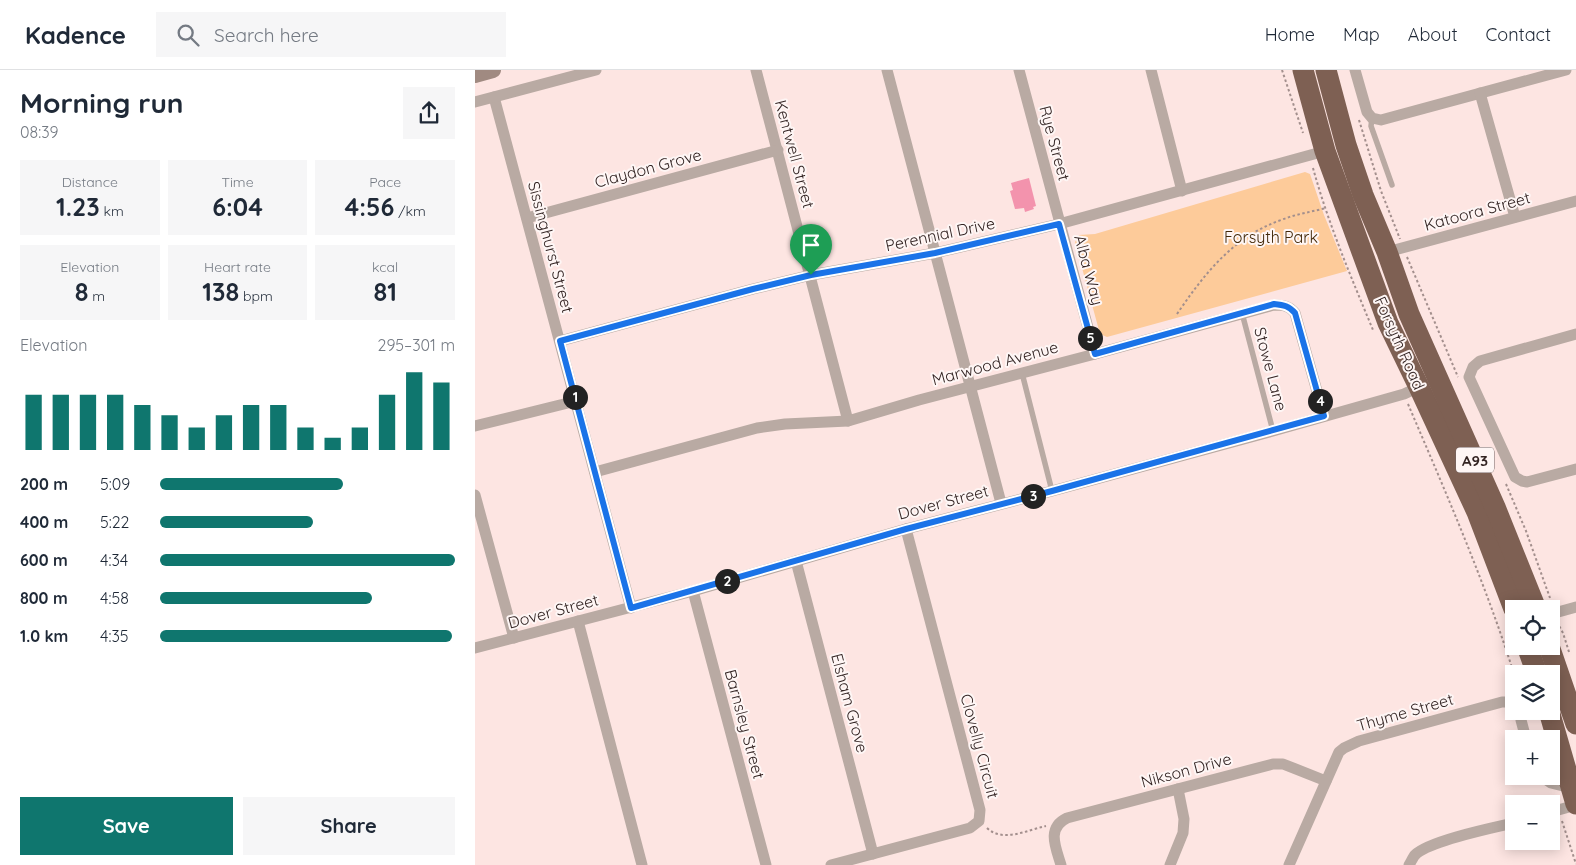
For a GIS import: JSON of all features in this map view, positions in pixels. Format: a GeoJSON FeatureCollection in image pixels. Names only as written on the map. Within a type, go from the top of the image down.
{"type":"FeatureCollection","features":[{"type":"Feature","properties":{"kind":"highway","name":"Forsyth Road"},"geometry":{"type":"LineString","coordinates":[[1303,70],[1325,151],[1388,323],[1429,383],[1495,507],[1531,600]]}},
{"type":"Feature","properties":{"kind":"highway","name":"Forsyth Road"},"geometry":{"type":"LineString","coordinates":[[1326,70],[1346,145],[1363,195],[1387,252],[1409,314],[1429,383],[1511,600]]}},
{"type":"Feature","properties":{"kind":"highway"},"geometry":{"type":"LineString","coordinates":[[1325,151],[1346,145]]}},
{"type":"Feature","properties":{"kind":"highway"},"geometry":{"type":"LineString","coordinates":[[1552,655],[1576,724]]}},
{"type":"Feature","properties":{"kind":"highway"},"geometry":{"type":"LineString","coordinates":[[1555,720],[1567,738],[1574,799]]}},
{"type":"Feature","properties":{"kind":"main road"},"geometry":{"type":"LineString","coordinates":[[476,75],[493,70]]}},
{"type":"Feature","properties":{"kind":"street"},"geometry":{"type":"LineString","coordinates":[[475,102],[596,70]]}},
{"type":"Feature","properties":{"kind":"street","name":"Kentwell Street"},"geometry":{"type":"LineString","coordinates":[[756,70],[848,421]]}},
{"type":"Feature","properties":{"kind":"street"},"geometry":{"type":"LineString","coordinates":[[887,70],[1001,503]]}},
{"type":"Feature","properties":{"kind":"street","name":"Rye Street"},"geometry":{"type":"LineString","coordinates":[[1019,70],[1059,224]]}},
{"type":"Feature","properties":{"kind":"street"},"geometry":{"type":"LineString","coordinates":[[1151,70],[1181,191]]}},
{"type":"Feature","properties":{"kind":"street"},"geometry":{"type":"LineString","coordinates":[[1355,70],[1366,109],[1372,118],[1379,120],[1566,70]]}},
{"type":"Feature","properties":{"kind":"street"},"geometry":{"type":"LineString","coordinates":[[1481,93],[1515,217]]}},
{"type":"Feature","properties":{"kind":"street","name":"Sissinghurst Street"},"geometry":{"type":"LineString","coordinates":[[494,97],[631,608]]}},
{"type":"Feature","properties":{"kind":"street","name":"Claydon Grove"},"geometry":{"type":"LineString","coordinates":[[527,218],[778,150]]}},
{"type":"Feature","properties":{"kind":"street","name":"Perennial Drive"},"geometry":{"type":"LineString","coordinates":[[560,341],[744,291],[811,275],[935,253],[1059,224],[1325,151]]}},
{"type":"Feature","properties":{"kind":"street","name":"Katoora Street"},"geometry":{"type":"LineString","coordinates":[[1387,252],[1576,202]]}},
{"type":"Feature","properties":{"kind":"street","name":"Alba Way"},"geometry":{"type":"LineString","coordinates":[[1059,224],[1095,354]]}},
{"type":"Feature","properties":{"kind":"street","name":"Marwood Avenue"},"geometry":{"type":"LineString","coordinates":[[595,472],[757,428],[785,424],[848,421],[1274,304],[1283,305],[1295,313],[1324,416]]}},
{"type":"Feature","properties":{"kind":"street"},"geometry":{"type":"LineString","coordinates":[[1576,334],[1479,361],[1473,367],[1469,377],[1513,473],[1518,479],[1531,481],[1576,469]]}},
{"type":"Feature","properties":{"kind":"street","name":"Dover Street"},"geometry":{"type":"LineString","coordinates":[[475,648],[631,608],[906,529],[1273,431],[1404,394],[1429,383]]}},
{"type":"Feature","properties":{"kind":"street"},"geometry":{"type":"LineString","coordinates":[[475,426],[576,401]]}},
{"type":"Feature","properties":{"kind":"street"},"geometry":{"type":"LineString","coordinates":[[475,495],[480,533],[514,638]]}},
{"type":"Feature","properties":{"kind":"street","name":"Clovelly Circuit"},"geometry":{"type":"LineString","coordinates":[[831,865],[970,828],[979,821],[980,810],[906,529]]}},
{"type":"Feature","properties":{"kind":"street","name":"Elsham Grove"},"geometry":{"type":"LineString","coordinates":[[796,561],[873,854]]}},
{"type":"Feature","properties":{"kind":"street","name":"Barnsley Street"},"geometry":{"type":"LineString","coordinates":[[693,591],[766,865]]}},
{"type":"Feature","properties":{"kind":"street"},"geometry":{"type":"LineString","coordinates":[[1560,611],[1576,607]]}},
{"type":"Feature","properties":{"kind":"street"},"geometry":{"type":"LineString","coordinates":[[578,621],[642,865]]}},
{"type":"Feature","properties":{"kind":"street","name":"Thyme Street"},"geometry":{"type":"LineString","coordinates":[[1289,865],[1339,752],[1359,740],[1505,702]]}},
{"type":"Feature","properties":{"kind":"street","name":"Nikson Drive"},"geometry":{"type":"LineString","coordinates":[[1051,826],[1067,818],[1263,767],[1283,764],[1326,781]]}},
{"type":"Feature","properties":{"kind":"street"},"geometry":{"type":"LineString","coordinates":[[1555,785],[1574,799],[1560,807]]}},
{"type":"Feature","properties":{"kind":"street"},"geometry":{"type":"LineString","coordinates":[[1170,865],[1183,834],[1183,819],[1177,789]]}},
{"type":"Feature","properties":{"kind":"street"},"geometry":{"type":"LineString","coordinates":[[1409,865],[1414,856],[1423,849],[1437,843],[1505,825]]}},
{"type":"Feature","properties":{"kind":"street"},"geometry":{"type":"LineString","coordinates":[[1051,826],[1061,865]]}},
{"type":"Feature","properties":{"kind":"lane"},"geometry":{"type":"LineString","coordinates":[[1372,118],[1371,126],[1391,186]]}},
{"type":"Feature","properties":{"kind":"lane","name":"Stowe Lane"},"geometry":{"type":"LineString","coordinates":[[1242,313],[1273,431]]}},
{"type":"Feature","properties":{"kind":"lane"},"geometry":{"type":"LineString","coordinates":[[1022,373],[1052,491]]}},
{"type":"Feature","properties":{"kind":"path"},"geometry":{"type":"LineString","coordinates":[[1177,314],[1196,285],[1218,261],[1244,238],[1282,219],[1326,208]]}},
{"type":"Feature","properties":{"kind":"path"},"geometry":{"type":"LineString","coordinates":[[979,821],[993,834],[1006,836],[1051,826]]}},
{"type":"Feature","properties":{"kind":"green space","name":"Forsyth Park"},"geometry":{"type":"Polygon","coordinates":[[[1305,172],[1310,174],[1324,215],[1347,271],[1107,337],[1100,334],[1075,242],[1079,235],[1095,234],[1305,172]]]}},
{"type":"Feature","properties":{"kind":"building"},"geometry":{"type":"Polygon","coordinates":[[[1029,178],[1036,206],[1033,207],[1034,209],[1025,212],[1024,208],[1015,209],[1010,191],[1013,190],[1011,183],[1029,178]]]}},
{"type":"Feature","properties":{"kind":"route"},"geometry":{"type":"LineString","coordinates":[[1059,224],[1095,354],[1274,304],[1283,305],[1295,313],[1324,416],[906,529],[631,608],[560,341],[811,275],[958,249],[1059,224]]}}]}
